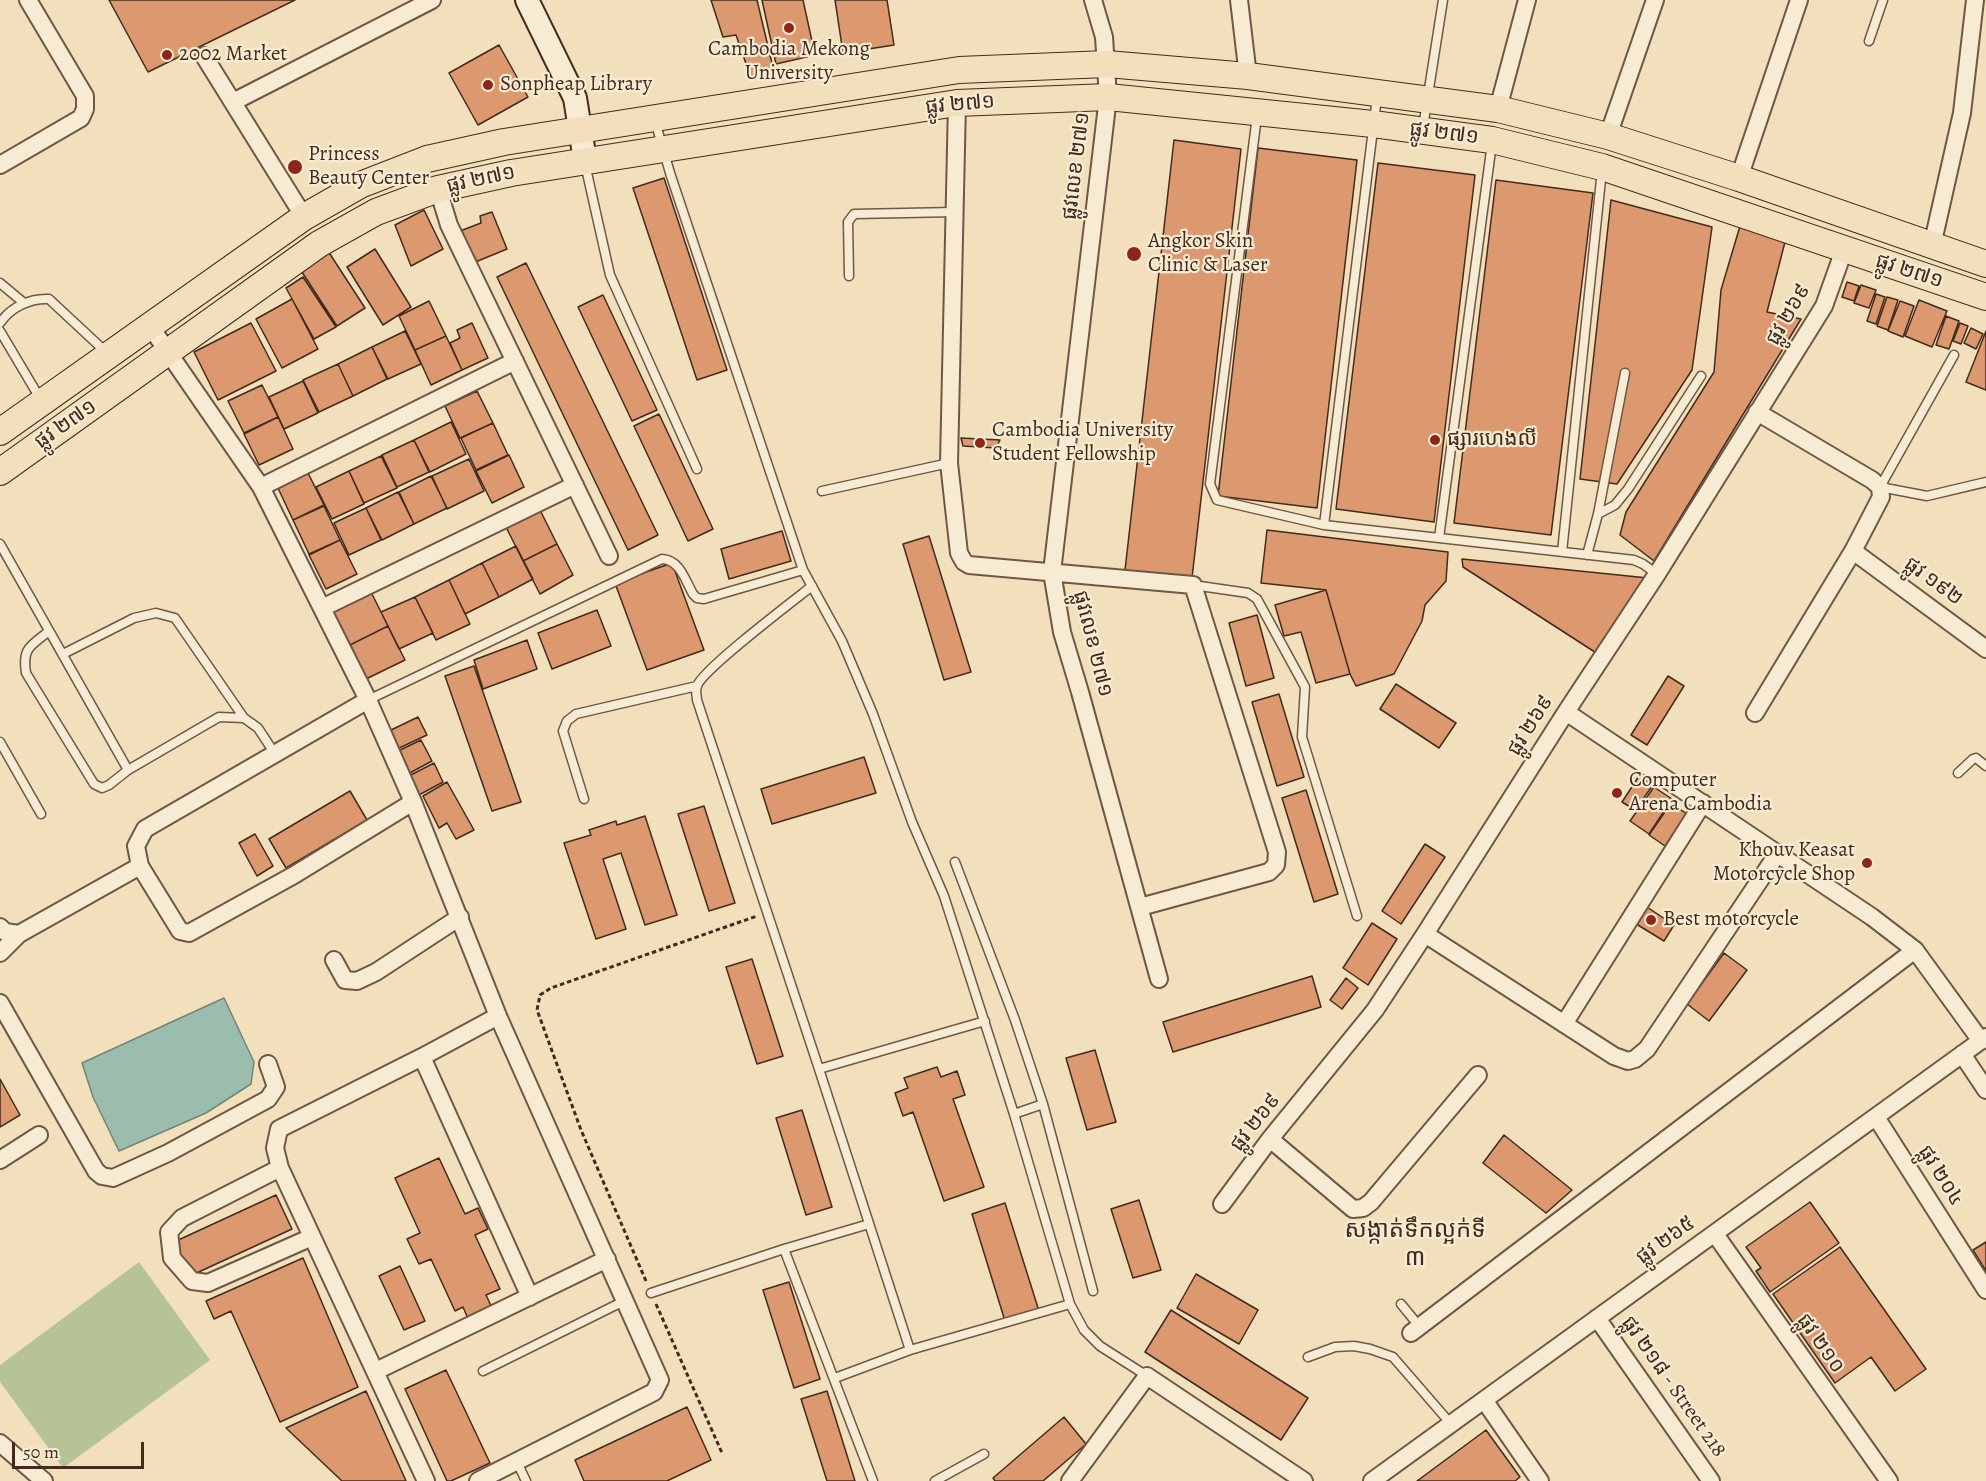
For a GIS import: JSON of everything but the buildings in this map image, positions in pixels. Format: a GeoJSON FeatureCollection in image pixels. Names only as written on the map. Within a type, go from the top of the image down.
{"type":"FeatureCollection","features":[{"type":"Feature","properties":{"kind":"main road","name":"ផ្លូវ ២៧១"},"geometry":{"type":"LineString","coordinates":[[0,432],[304,217],[360,185],[427,159],[504,142],[580,129],[959,70],[1107,64],[1248,76],[1498,109],[1608,136],[1739,178],[1986,264]]}},
{"type":"Feature","properties":{"kind":"main road","name":"ផ្លូវ ២៧១"},"geometry":{"type":"LineString","coordinates":[[0,472],[319,244],[376,212],[438,189],[512,173],[957,103],[1108,97],[1373,124],[1492,140],[1602,167],[1986,297]]}},
{"type":"Feature","properties":{"kind":"street"},"geometry":{"type":"LineString","coordinates":[[0,165],[81,118],[85,110],[85,96],[28,0]]}},
{"type":"Feature","properties":{"kind":"street"},"geometry":{"type":"LineString","coordinates":[[233,102],[432,0]]}},
{"type":"Feature","properties":{"kind":"street"},"geometry":{"type":"LineString","coordinates":[[527,0],[575,98],[585,160]]}},
{"type":"Feature","properties":{"kind":"street","name":"ផ្លូវលេខ ២៧១"},"geometry":{"type":"LineString","coordinates":[[1094,0],[1104,37],[1108,97],[1052,572],[1062,632],[1159,979]]}},
{"type":"Feature","properties":{"kind":"street"},"geometry":{"type":"LineString","coordinates":[[1239,0],[1248,76]]}},
{"type":"Feature","properties":{"kind":"street"},"geometry":{"type":"LineString","coordinates":[[1498,109],[1527,0]]}},
{"type":"Feature","properties":{"kind":"street"},"geometry":{"type":"LineString","coordinates":[[1608,136],[1655,0]]}},
{"type":"Feature","properties":{"kind":"street"},"geometry":{"type":"LineString","coordinates":[[1739,178],[1799,0]]}},
{"type":"Feature","properties":{"kind":"street"},"geometry":{"type":"LineString","coordinates":[[1932,246],[1962,114],[1975,0]]}},
{"type":"Feature","properties":{"kind":"street"},"geometry":{"type":"LineString","coordinates":[[204,56],[304,217]]}},
{"type":"Feature","properties":{"kind":"street"},"geometry":{"type":"LineString","coordinates":[[957,103],[949,463],[959,553],[964,562],[969,565],[1193,585],[1277,852],[1276,865],[1269,872],[1140,907]]}},
{"type":"Feature","properties":{"kind":"street"},"geometry":{"type":"LineString","coordinates":[[438,189],[449,225],[609,556]]}},
{"type":"Feature","properties":{"kind":"street","name":"ផ្លូវ ២៦៩"},"geometry":{"type":"LineString","coordinates":[[1222,1204],[1270,1139],[1375,1010],[1425,934],[1656,574],[1824,306],[1844,250]]}},
{"type":"Feature","properties":{"kind":"street"},"geometry":{"type":"LineString","coordinates":[[150,326],[261,487],[368,700],[413,802],[498,1016],[660,1380],[654,1392],[478,1481]]}},
{"type":"Feature","properties":{"kind":"street"},"geometry":{"type":"LineString","coordinates":[[261,487],[515,361]]}},
{"type":"Feature","properties":{"kind":"street"},"geometry":{"type":"LineString","coordinates":[[1755,713],[1853,551],[1881,497],[1880,487],[1872,480],[1757,412]]}},
{"type":"Feature","properties":{"kind":"street"},"geometry":{"type":"LineString","coordinates":[[322,608],[575,485]]}},
{"type":"Feature","properties":{"kind":"street","name":"ផ្លូវ ១៩២"},"geometry":{"type":"LineString","coordinates":[[1853,551],[1986,649]]}},
{"type":"Feature","properties":{"kind":"street"},"geometry":{"type":"LineString","coordinates":[[368,700],[145,829],[136,846],[141,866],[180,931],[189,933],[294,875],[413,802]]}},
{"type":"Feature","properties":{"kind":"street"},"geometry":{"type":"LineString","coordinates":[[1566,712],[1872,917],[1915,950],[1984,1039]]}},
{"type":"Feature","properties":{"kind":"street"},"geometry":{"type":"LineString","coordinates":[[1564,1024],[1703,803]]}},
{"type":"Feature","properties":{"kind":"street"},"geometry":{"type":"LineString","coordinates":[[1425,934],[1614,1056],[1628,1061],[1635,1059],[1647,1048],[1778,853]]}},
{"type":"Feature","properties":{"kind":"street"},"geometry":{"type":"LineString","coordinates":[[0,953],[19,934],[141,866]]}},
{"type":"Feature","properties":{"kind":"street"},"geometry":{"type":"LineString","coordinates":[[334,960],[345,980],[357,981],[376,972],[460,917]]}},
{"type":"Feature","properties":{"kind":"street"},"geometry":{"type":"LineString","coordinates":[[0,927],[5,932],[19,934]]}},
{"type":"Feature","properties":{"kind":"street"},"geometry":{"type":"LineString","coordinates":[[1415,1329],[1915,950]]}},
{"type":"Feature","properties":{"kind":"street"},"geometry":{"type":"LineString","coordinates":[[0,1003],[96,1172],[107,1178],[113,1178],[168,1153],[267,1099],[276,1087],[268,1064]]}},
{"type":"Feature","properties":{"kind":"street"},"geometry":{"type":"LineString","coordinates":[[426,1481],[280,1168],[275,1148],[279,1129],[498,1016]]}},
{"type":"Feature","properties":{"kind":"street","name":"ផ្លូវ ២៦៥"},"geometry":{"type":"LineString","coordinates":[[1375,1480],[1984,1039]]}},
{"type":"Feature","properties":{"kind":"street"},"geometry":{"type":"LineString","coordinates":[[1962,1054],[1986,1090]]}},
{"type":"Feature","properties":{"kind":"street"},"geometry":{"type":"LineString","coordinates":[[422,1057],[530,1297]]}},
{"type":"Feature","properties":{"kind":"street"},"geometry":{"type":"LineString","coordinates":[[1270,1139],[1353,1209],[1363,1208],[1371,1202],[1478,1075]]}},
{"type":"Feature","properties":{"kind":"street","name":"ផ្លូវ ២០៤"},"geometry":{"type":"LineString","coordinates":[[1876,1117],[1986,1290]]}},
{"type":"Feature","properties":{"kind":"street"},"geometry":{"type":"LineString","coordinates":[[0,1160],[39,1135]]}},
{"type":"Feature","properties":{"kind":"street"},"geometry":{"type":"LineString","coordinates":[[280,1168],[182,1218],[169,1232],[172,1258],[192,1281],[208,1283],[312,1237]]}},
{"type":"Feature","properties":{"kind":"street","name":"ផ្លូវ ២១០"},"geometry":{"type":"LineString","coordinates":[[1714,1234],[1889,1481]]}},
{"type":"Feature","properties":{"kind":"street"},"geometry":{"type":"LineString","coordinates":[[376,1371],[607,1259]]}},
{"type":"Feature","properties":{"kind":"street","name":"ផ្លូវ ២១៨ - Street 218"},"geometry":{"type":"LineString","coordinates":[[1598,1318],[1711,1481]]}},
{"type":"Feature","properties":{"kind":"street"},"geometry":{"type":"LineString","coordinates":[[1070,1481],[1147,1376],[1304,1481]]}},
{"type":"Feature","properties":{"kind":"street"},"geometry":{"type":"LineString","coordinates":[[1484,1400],[1540,1481]]}},
{"type":"Feature","properties":{"kind":"street"},"geometry":{"type":"LineString","coordinates":[[0,1443],[44,1481]]}},
{"type":"Feature","properties":{"kind":"lane"},"geometry":{"type":"LineString","coordinates":[[1422,131],[1443,0]]}},
{"type":"Feature","properties":{"kind":"lane"},"geometry":{"type":"LineString","coordinates":[[1869,41],[1883,0]]}},
{"type":"Feature","properties":{"kind":"lane"},"geometry":{"type":"LineString","coordinates":[[1324,525],[1377,93]]}},
{"type":"Feature","properties":{"kind":"lane"},"geometry":{"type":"LineString","coordinates":[[1258,113],[1210,484],[1217,500],[1324,525],[1634,560],[1656,574]]}},
{"type":"Feature","properties":{"kind":"lane"},"geometry":{"type":"LineString","coordinates":[[655,118],[663,149],[803,570],[842,641],[873,714],[912,822],[944,896],[1014,1114],[1070,1304],[1084,1330],[1100,1346],[1147,1376]]}},
{"type":"Feature","properties":{"kind":"lane"},"geometry":{"type":"LineString","coordinates":[[1439,538],[1492,140]]}},
{"type":"Feature","properties":{"kind":"lane"},"geometry":{"type":"LineString","coordinates":[[585,160],[610,274],[697,469]]}},
{"type":"Feature","properties":{"kind":"lane"},"geometry":{"type":"LineString","coordinates":[[1562,552],[1602,167]]}},
{"type":"Feature","properties":{"kind":"lane"},"geometry":{"type":"LineString","coordinates":[[849,276],[849,222],[854,214],[955,212]]}},
{"type":"Feature","properties":{"kind":"lane"},"geometry":{"type":"LineString","coordinates":[[0,283],[24,303]]}},
{"type":"Feature","properties":{"kind":"lane"},"geometry":{"type":"LineString","coordinates":[[0,322],[24,303],[39,298],[49,299],[109,355]]}},
{"type":"Feature","properties":{"kind":"lane"},"geometry":{"type":"LineString","coordinates":[[0,331],[42,403]]}},
{"type":"Feature","properties":{"kind":"lane"},"geometry":{"type":"LineString","coordinates":[[1954,355],[1880,487],[1927,496],[1986,482]]}},
{"type":"Feature","properties":{"kind":"lane"},"geometry":{"type":"LineString","coordinates":[[1587,555],[1599,514],[1625,373]]}},
{"type":"Feature","properties":{"kind":"lane"},"geometry":{"type":"LineString","coordinates":[[1599,514],[1615,505],[1628,489],[1701,376]]}},
{"type":"Feature","properties":{"kind":"lane"},"geometry":{"type":"LineString","coordinates":[[822,490],[949,463]]}},
{"type":"Feature","properties":{"kind":"lane"},"geometry":{"type":"LineString","coordinates":[[0,544],[128,770]]}},
{"type":"Feature","properties":{"kind":"lane"},"geometry":{"type":"LineString","coordinates":[[368,700],[662,559],[670,559],[677,565],[693,594],[697,598],[704,599],[803,570]]}},
{"type":"Feature","properties":{"kind":"lane"},"geometry":{"type":"LineString","coordinates":[[1193,585],[1248,593],[1257,599],[1305,687],[1302,737],[1357,916]]}},
{"type":"Feature","properties":{"kind":"lane"},"geometry":{"type":"LineString","coordinates":[[812,586],[746,638],[707,673],[697,686],[697,700],[910,1350]]}},
{"type":"Feature","properties":{"kind":"lane"},"geometry":{"type":"LineString","coordinates":[[63,654],[134,618],[156,613],[175,618],[244,718],[258,728],[275,754]]}},
{"type":"Feature","properties":{"kind":"lane"},"geometry":{"type":"LineString","coordinates":[[50,631],[27,650],[24,658],[26,673],[94,784],[102,788],[128,770],[219,717],[244,718]]}},
{"type":"Feature","properties":{"kind":"lane"},"geometry":{"type":"LineString","coordinates":[[584,799],[563,730],[567,721],[576,714],[697,686]]}},
{"type":"Feature","properties":{"kind":"lane"},"geometry":{"type":"LineString","coordinates":[[0,742],[41,814]]}},
{"type":"Feature","properties":{"kind":"lane"},"geometry":{"type":"LineString","coordinates":[[1958,773],[1973,759],[1986,765]]}},
{"type":"Feature","properties":{"kind":"lane"},"geometry":{"type":"LineString","coordinates":[[955,862],[1015,1020],[1043,1104],[1093,1291]]}},
{"type":"Feature","properties":{"kind":"lane"},"geometry":{"type":"LineString","coordinates":[[819,1069],[985,1021]]}},
{"type":"Feature","properties":{"kind":"lane"},"geometry":{"type":"LineString","coordinates":[[1014,1114],[1043,1104]]}},
{"type":"Feature","properties":{"kind":"lane"},"geometry":{"type":"LineString","coordinates":[[651,1293],[784,1249],[869,1224]]}},
{"type":"Feature","properties":{"kind":"lane"},"geometry":{"type":"LineString","coordinates":[[784,1249],[873,1481]]}},
{"type":"Feature","properties":{"kind":"lane"},"geometry":{"type":"LineString","coordinates":[[483,1371],[624,1301]]}},
{"type":"Feature","properties":{"kind":"lane"},"geometry":{"type":"LineString","coordinates":[[835,1378],[910,1350],[1070,1304]]}},
{"type":"Feature","properties":{"kind":"lane"},"geometry":{"type":"LineString","coordinates":[[1401,1304],[1415,1329]]}},
{"type":"Feature","properties":{"kind":"lane"},"geometry":{"type":"LineString","coordinates":[[1308,1357],[1335,1347],[1354,1346],[1370,1348],[1393,1357],[1450,1424]]}},
{"type":"Feature","properties":{"kind":"lane"},"geometry":{"type":"LineString","coordinates":[[935,1481],[984,1454]]}},
{"type":"Feature","properties":{"kind":"lane"},"geometry":{"type":"LineString","coordinates":[[517,1462],[526,1481]]}},
{"type":"Feature","properties":{"kind":"path"},"geometry":{"type":"LineString","coordinates":[[722,1453],[581,1130],[537,1010],[540,995],[551,988],[767,912]]}},
{"type":"Feature","properties":{"kind":"green space"},"geometry":{"type":"Polygon","coordinates":[[[139,1262],[210,1360],[63,1468],[0,1382],[0,1365],[139,1262]]]}},
{"type":"Feature","properties":{"kind":"shaded area"},"geometry":{"type":"Polygon","coordinates":[[[224,998],[254,1062],[251,1084],[206,1113],[119,1151],[93,1097],[82,1063],[224,998]]]}},
{"type":"Feature","properties":{"kind":"place","name":"Cambodia Mekong University"},"geometry":{"type":"Point","coordinates":[789,28]}},
{"type":"Feature","properties":{"kind":"place","name":"2002 Market"},"geometry":{"type":"Point","coordinates":[167,55]}},
{"type":"Feature","properties":{"kind":"place","name":"Sonpheap Library"},"geometry":{"type":"Point","coordinates":[488,85]}},
{"type":"Feature","properties":{"kind":"place","name":"Princess Beauty Center"},"geometry":{"type":"Point","coordinates":[295,167]}},
{"type":"Feature","properties":{"kind":"place","name":"Angkor Skin Clinic & Laser"},"geometry":{"type":"Point","coordinates":[1134,254]}},
{"type":"Feature","properties":{"kind":"place","name":"ផ្សារហេងលី"},"geometry":{"type":"Point","coordinates":[1435,440]}},
{"type":"Feature","properties":{"kind":"place","name":"Cambodia University Student Fellowship"},"geometry":{"type":"Point","coordinates":[980,443]}},
{"type":"Feature","properties":{"kind":"place","name":"Computer Arena Cambodia"},"geometry":{"type":"Point","coordinates":[1617,793]}},
{"type":"Feature","properties":{"kind":"place","name":"Khouv Keasat Motorcycle Shop"},"geometry":{"type":"Point","coordinates":[1867,863]}},
{"type":"Feature","properties":{"kind":"place","name":"Best motorcycle"},"geometry":{"type":"Point","coordinates":[1651,920]}},
{"type":"Feature","properties":{"kind":"district","name":"សង្កាត់ទឹកល្អក់ទី ៣"},"geometry":{"type":"Point","coordinates":[1415,1245]}}]}
